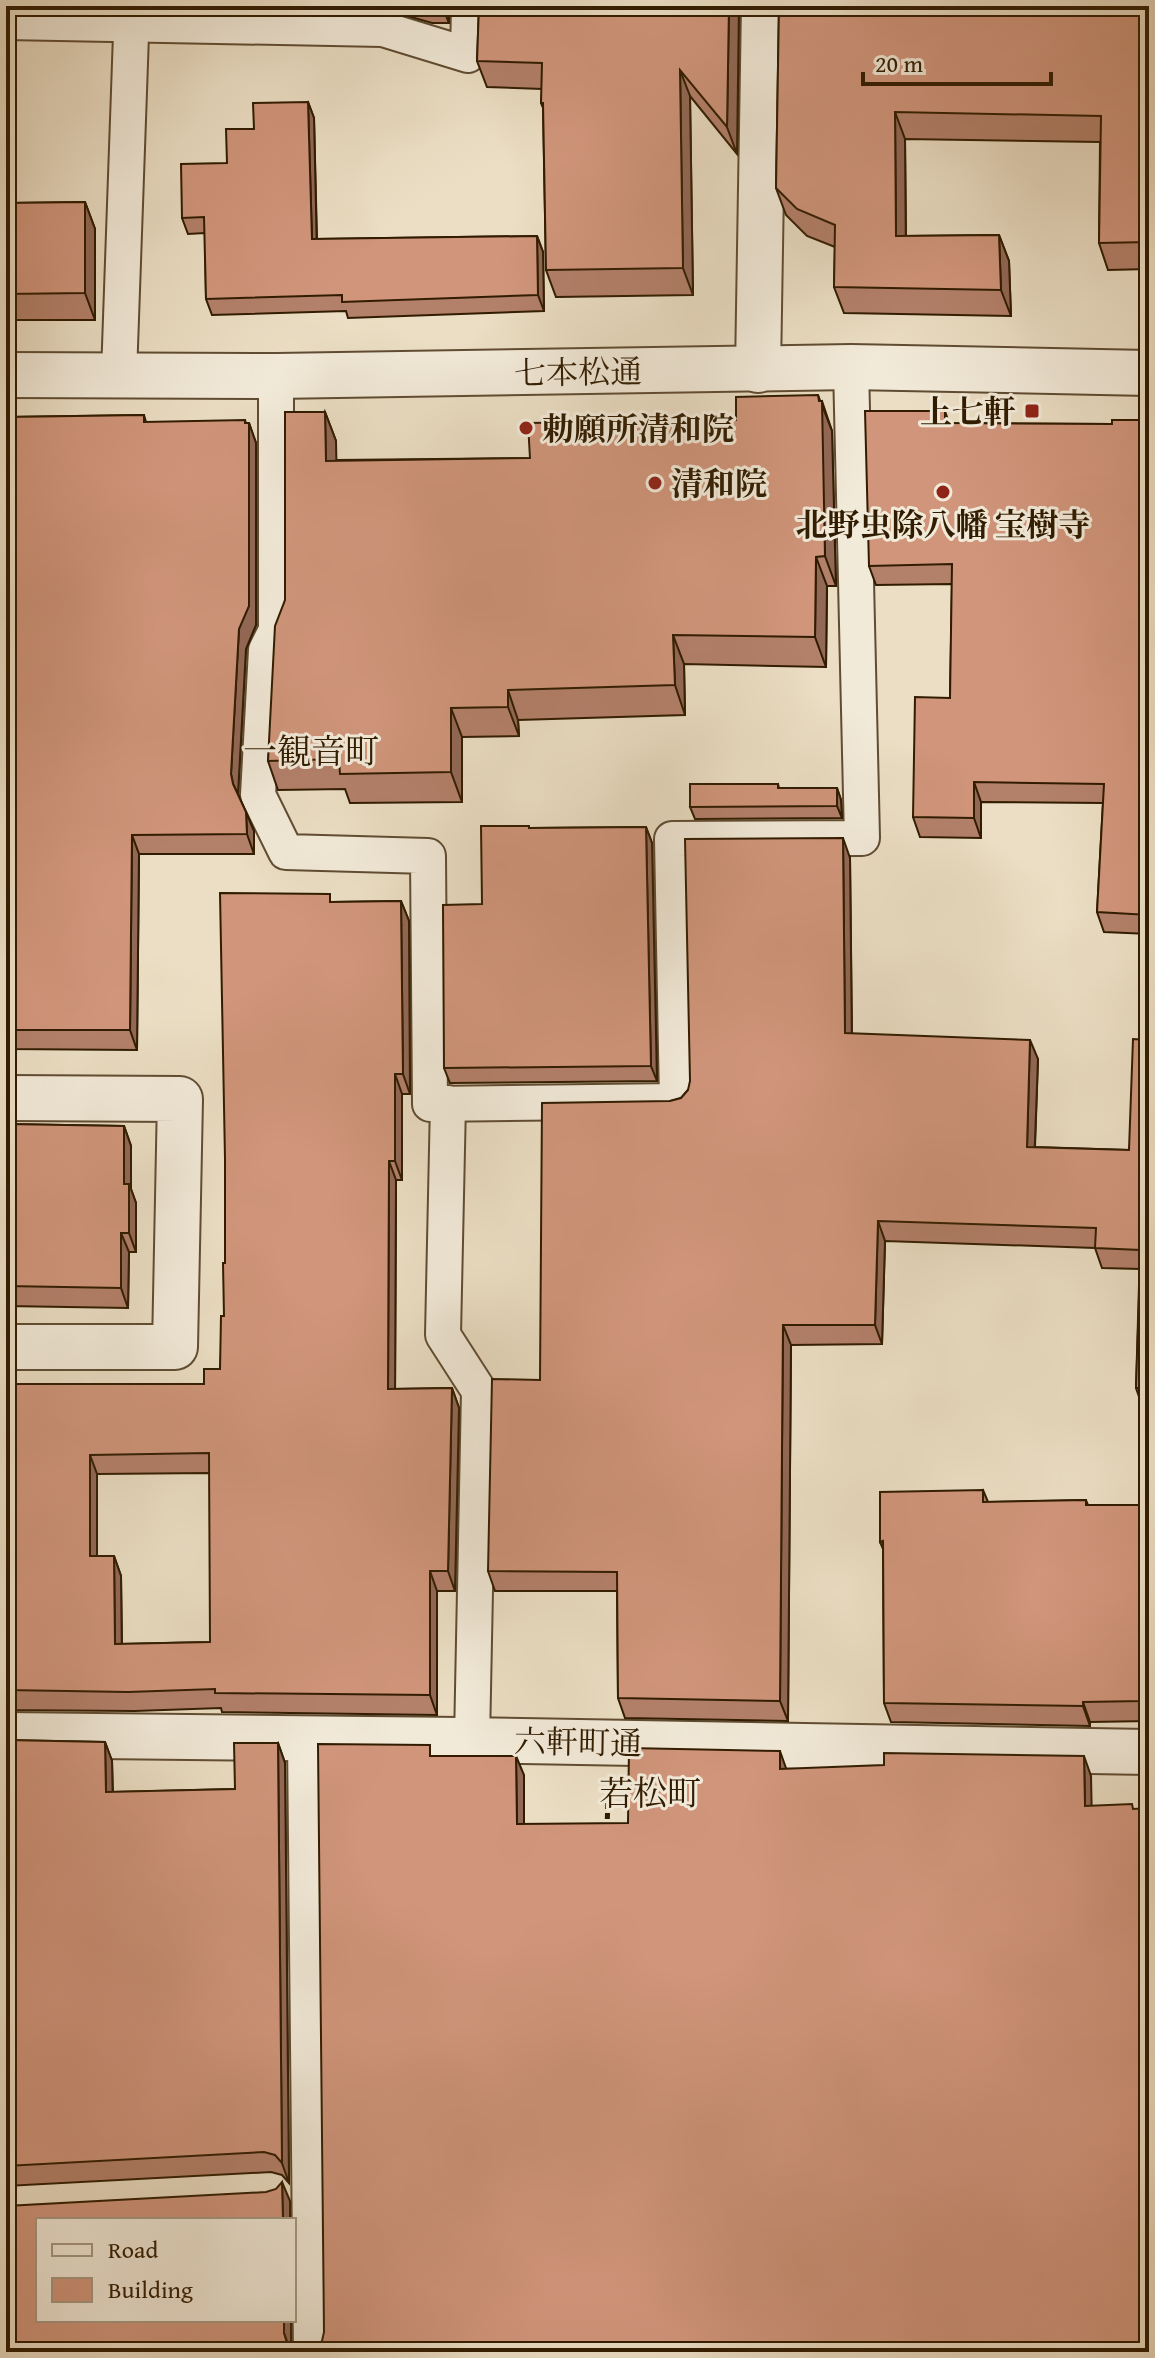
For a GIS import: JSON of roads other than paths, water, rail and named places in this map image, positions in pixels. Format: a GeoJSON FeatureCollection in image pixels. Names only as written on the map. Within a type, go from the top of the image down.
{"type":"FeatureCollection","features":[{"type":"Feature","properties":{"kind":"street"},"geometry":{"type":"LineString","coordinates":[[758,370],[764,6]]}},
{"type":"Feature","properties":{"kind":"street","name":"七本松通"},"geometry":{"type":"LineString","coordinates":[[6,375],[276,376],[851,367],[1149,373]]}},
{"type":"Feature","properties":{"kind":"street"},"geometry":{"type":"LineString","coordinates":[[6,1098],[180,1099],[175,1347],[6,1347]]}},
{"type":"Feature","properties":{"kind":"street","name":"六軒町通"},"geometry":{"type":"LineString","coordinates":[[6,1735],[1149,1752]]}},
{"type":"Feature","properties":{"kind":"lane"},"geometry":{"type":"LineString","coordinates":[[6,22],[132,15],[383,29],[468,55],[469,6]]}},
{"type":"Feature","properties":{"kind":"lane"},"geometry":{"type":"LineString","coordinates":[[119,375],[132,15]]}},
{"type":"Feature","properties":{"kind":"lane"},"geometry":{"type":"LineString","coordinates":[[276,376],[276,630],[266,650],[258,795],[286,852],[428,856],[430,1104],[677,1101],[672,839],[862,838],[851,367]]}},
{"type":"Feature","properties":{"kind":"lane"},"geometry":{"type":"LineString","coordinates":[[448,1103],[443,1335],[479,1391],[472,1740]]}},
{"type":"Feature","properties":{"kind":"lane"},"geometry":{"type":"LineString","coordinates":[[305,1738],[311,2352]]}},
{"type":"Feature","properties":{"kind":"place","name":"上七軒"},"geometry":{"type":"Point","coordinates":[1032,411]}},
{"type":"Feature","properties":{"kind":"place","name":"勅願所清和院"},"geometry":{"type":"Point","coordinates":[526,428]}},
{"type":"Feature","properties":{"kind":"place","name":"清和院"},"geometry":{"type":"Point","coordinates":[655,483]}},
{"type":"Feature","properties":{"kind":"place","name":"北野虫除八幡 宝樹寺"},"geometry":{"type":"Point","coordinates":[943,492]}},
{"type":"Feature","properties":{"kind":"district","name":"一観音町"},"geometry":{"type":"Point","coordinates":[311,750]}},
{"type":"Feature","properties":{"kind":"district","name":"若松町"},"geometry":{"type":"Point","coordinates":[650,1792]}}]}
